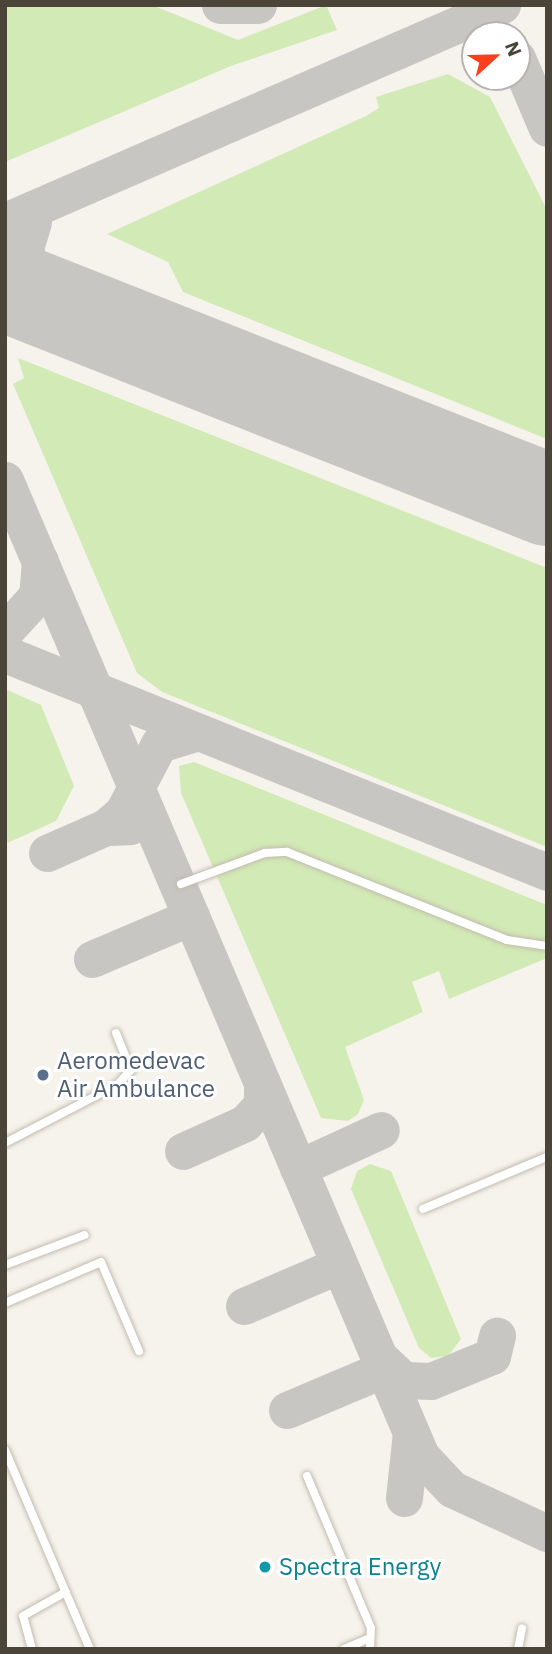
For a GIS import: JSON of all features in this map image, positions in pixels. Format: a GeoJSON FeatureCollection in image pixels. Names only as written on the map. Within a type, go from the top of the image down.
{"type":"FeatureCollection","features":[{"type":"Feature","properties":{"kind":"lane"},"geometry":{"type":"LineString","coordinates":[[181,884],[241,860],[287,852],[507,940],[547,946]]}},
{"type":"Feature","properties":{"kind":"lane"},"geometry":{"type":"LineString","coordinates":[[5,1143],[117,1085],[131,1070],[116,1033]]}},
{"type":"Feature","properties":{"kind":"lane"},"geometry":{"type":"LineString","coordinates":[[423,1209],[547,1157]]}},
{"type":"Feature","properties":{"kind":"lane"},"geometry":{"type":"LineString","coordinates":[[5,1265],[85,1235]]}},
{"type":"Feature","properties":{"kind":"lane"},"geometry":{"type":"LineString","coordinates":[[5,1303],[101,1262],[139,1351]]}},
{"type":"Feature","properties":{"kind":"lane"},"geometry":{"type":"LineString","coordinates":[[5,1450],[90,1649]]}},
{"type":"Feature","properties":{"kind":"lane"},"geometry":{"type":"LineString","coordinates":[[307,1476],[370,1638],[370,1649]]}},
{"type":"Feature","properties":{"kind":"lane"},"geometry":{"type":"LineString","coordinates":[[32,1649],[23,1616],[66,1592]]}},
{"type":"Feature","properties":{"kind":"lane"},"geometry":{"type":"LineString","coordinates":[[518,1649],[522,1628]]}},
{"type":"Feature","properties":{"kind":"lane"},"geometry":{"type":"LineString","coordinates":[[344,1649],[370,1638]]}},
{"type":"Feature","properties":{"kind":"green space"},"geometry":{"type":"Polygon","coordinates":[[[5,5],[152,5],[238,40],[326,5],[337,30],[231,66],[5,162],[5,5]]]}},
{"type":"Feature","properties":{"kind":"green space"},"geometry":{"type":"Polygon","coordinates":[[[448,74],[461,81],[461,91],[479,91],[490,97],[547,210],[547,439],[183,292],[168,262],[107,234],[366,116],[379,108],[376,97],[448,74]]]}},
{"type":"Feature","properties":{"kind":"green space"},"geometry":{"type":"Polygon","coordinates":[[[18,358],[547,568],[547,847],[162,692],[137,673],[13,384],[24,378],[18,358]]]}},
{"type":"Feature","properties":{"kind":"green space"},"geometry":{"type":"Polygon","coordinates":[[[5,689],[41,705],[74,786],[56,821],[5,844],[5,689]]]}},
{"type":"Feature","properties":{"kind":"green space"},"geometry":{"type":"Polygon","coordinates":[[[194,762],[547,905],[547,958],[449,999],[439,971],[412,982],[423,1012],[345,1047],[364,1100],[358,1114],[348,1121],[321,1118],[181,793],[179,766],[194,762]]]}},
{"type":"Feature","properties":{"kind":"green space"},"geometry":{"type":"Polygon","coordinates":[[[370,1164],[391,1171],[461,1339],[448,1356],[431,1358],[419,1348],[351,1189],[357,1171],[370,1164]]]}},
{"type":"Feature","properties":{"kind":"taxiway"},"geometry":{"type":"LineString","coordinates":[[220,5],[258,5]]}},
{"type":"Feature","properties":{"kind":"taxiway"},"geometry":{"type":"LineString","coordinates":[[5,221],[502,5]]}},
{"type":"Feature","properties":{"kind":"taxiway"},"geometry":{"type":"LineString","coordinates":[[531,91],[547,128]]}},
{"type":"Feature","properties":{"kind":"taxiway"},"geometry":{"type":"LineString","coordinates":[[33,222],[25,248],[31,277],[71,312]]}},
{"type":"Feature","properties":{"kind":"taxiway"},"geometry":{"type":"LineString","coordinates":[[5,300],[27,297],[60,308]]}},
{"type":"Feature","properties":{"kind":"taxiway"},"geometry":{"type":"LineString","coordinates":[[5,480],[421,1456],[452,1489],[547,1533]]}},
{"type":"Feature","properties":{"kind":"taxiway"},"geometry":{"type":"LineString","coordinates":[[5,631],[37,596],[40,561]]}},
{"type":"Feature","properties":{"kind":"taxiway"},"geometry":{"type":"LineString","coordinates":[[5,654],[547,872]]}},
{"type":"Feature","properties":{"kind":"taxiway"},"geometry":{"type":"LineString","coordinates":[[106,827],[123,812],[159,744],[198,732]]}},
{"type":"Feature","properties":{"kind":"taxiway"},"geometry":{"type":"LineString","coordinates":[[47,853],[106,827],[130,826]]}},
{"type":"Feature","properties":{"kind":"taxiway"},"geometry":{"type":"LineString","coordinates":[[92,959],[191,917]]}},
{"type":"Feature","properties":{"kind":"taxiway"},"geometry":{"type":"LineString","coordinates":[[183,1151],[245,1123],[262,1105],[262,1083]]}},
{"type":"Feature","properties":{"kind":"taxiway"},"geometry":{"type":"LineString","coordinates":[[298,1168],[381,1130]]}},
{"type":"Feature","properties":{"kind":"taxiway"},"geometry":{"type":"LineString","coordinates":[[244,1306],[339,1265]]}},
{"type":"Feature","properties":{"kind":"taxiway"},"geometry":{"type":"LineString","coordinates":[[379,1357],[404,1380],[431,1381],[492,1356],[497,1336]]}},
{"type":"Feature","properties":{"kind":"taxiway"},"geometry":{"type":"LineString","coordinates":[[287,1410],[384,1369]]}},
{"type":"Feature","properties":{"kind":"taxiway"},"geometry":{"type":"LineString","coordinates":[[404,1498],[411,1433]]}},
{"type":"Feature","properties":{"kind":"runway"},"geometry":{"type":"LineString","coordinates":[[5,285],[547,499]]}},
{"type":"Feature","properties":{"kind":"place","name":"Aeromedevac Air Ambulance"},"geometry":{"type":"Point","coordinates":[43,1075]}},
{"type":"Feature","properties":{"kind":"place","name":"Spectra Energy"},"geometry":{"type":"Point","coordinates":[265,1567]}}]}
